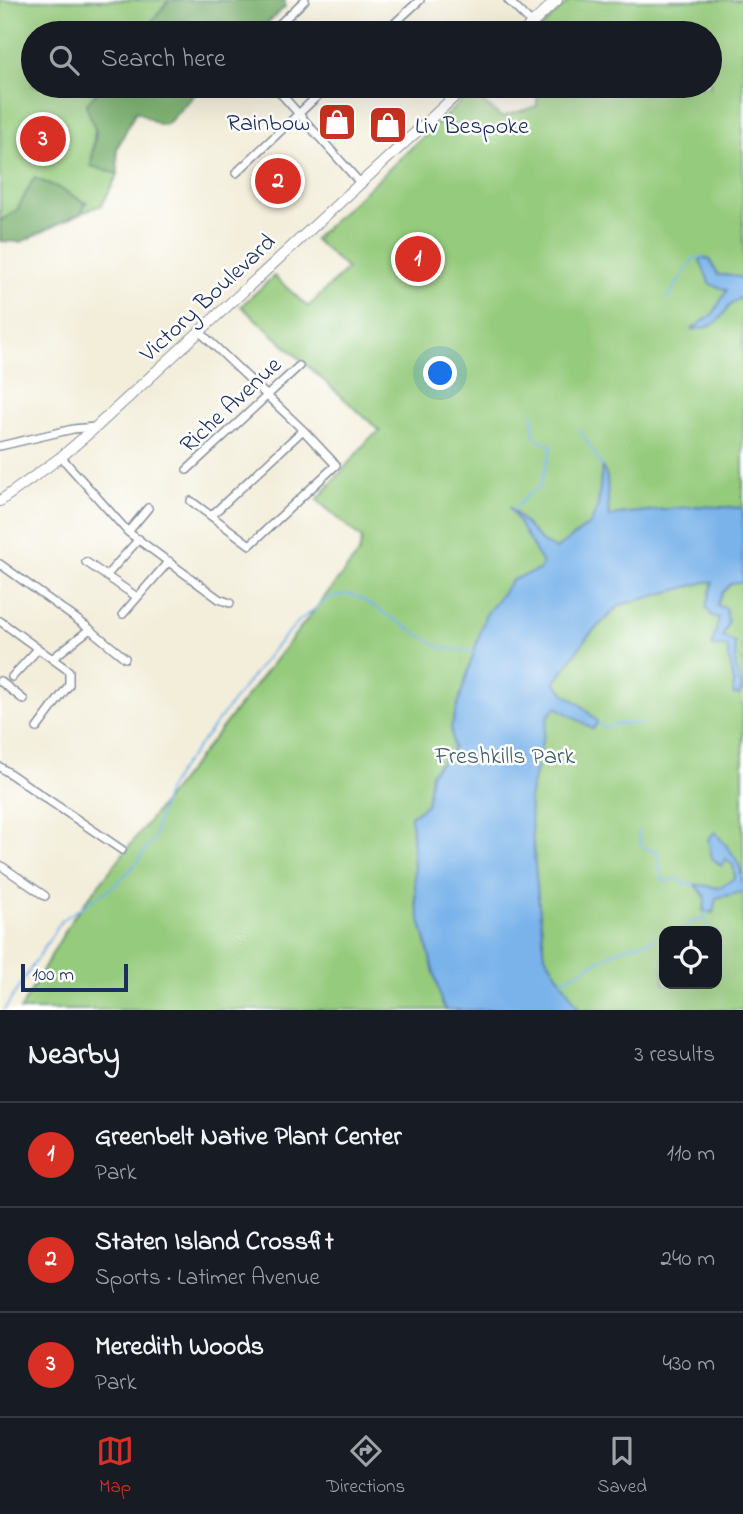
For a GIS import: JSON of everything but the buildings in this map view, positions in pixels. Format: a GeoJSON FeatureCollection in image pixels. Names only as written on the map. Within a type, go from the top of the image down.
{"type":"FeatureCollection","features":[{"type":"Feature","properties":{"kind":"main road"},"geometry":{"type":"LineString","coordinates":[[535,21],[558,0]]}},
{"type":"Feature","properties":{"kind":"main road","name":"Victory Boulevard"},"geometry":{"type":"LineString","coordinates":[[0,502],[96,427],[453,98]]}},
{"type":"Feature","properties":{"kind":"street"},"geometry":{"type":"LineString","coordinates":[[283,21],[305,0]]}},
{"type":"Feature","properties":{"kind":"street"},"geometry":{"type":"LineString","coordinates":[[397,21],[420,0]]}},
{"type":"Feature","properties":{"kind":"street"},"geometry":{"type":"LineString","coordinates":[[508,0],[529,21]]}},
{"type":"Feature","properties":{"kind":"street"},"geometry":{"type":"LineString","coordinates":[[285,98],[361,184]]}},
{"type":"Feature","properties":{"kind":"street"},"geometry":{"type":"LineString","coordinates":[[236,173],[315,98]]}},
{"type":"Feature","properties":{"kind":"street"},"geometry":{"type":"LineString","coordinates":[[191,500],[250,545],[336,465],[200,332]]}},
{"type":"Feature","properties":{"kind":"street","name":"Riche Avenue"},"geometry":{"type":"LineString","coordinates":[[187,470],[299,366]]}},
{"type":"Feature","properties":{"kind":"street"},"geometry":{"type":"LineString","coordinates":[[0,446],[73,429],[96,427]]}},
{"type":"Feature","properties":{"kind":"street"},"geometry":{"type":"LineString","coordinates":[[212,515],[303,430]]}},
{"type":"Feature","properties":{"kind":"street"},"geometry":{"type":"LineString","coordinates":[[61,457],[128,532],[219,599],[230,603]]}},
{"type":"Feature","properties":{"kind":"street"},"geometry":{"type":"LineString","coordinates":[[128,532],[148,508]]}},
{"type":"Feature","properties":{"kind":"street"},"geometry":{"type":"LineString","coordinates":[[106,576],[139,539]]}},
{"type":"Feature","properties":{"kind":"street"},"geometry":{"type":"LineString","coordinates":[[123,614],[169,561]]}},
{"type":"Feature","properties":{"kind":"street"},"geometry":{"type":"LineString","coordinates":[[86,562],[137,597]]}},
{"type":"Feature","properties":{"kind":"street"},"geometry":{"type":"LineString","coordinates":[[0,564],[90,629],[125,659]]}},
{"type":"Feature","properties":{"kind":"street"},"geometry":{"type":"LineString","coordinates":[[0,621],[66,667],[70,675],[70,681],[37,728]]}},
{"type":"Feature","properties":{"kind":"street"},"geometry":{"type":"LineString","coordinates":[[53,659],[90,629]]}},
{"type":"Feature","properties":{"kind":"street"},"geometry":{"type":"LineString","coordinates":[[12,677],[38,649]]}},
{"type":"Feature","properties":{"kind":"street"},"geometry":{"type":"LineString","coordinates":[[12,677],[6,676],[0,682],[24,700]]}},
{"type":"Feature","properties":{"kind":"street"},"geometry":{"type":"LineString","coordinates":[[10,690],[15,684],[12,677]]}},
{"type":"Feature","properties":{"kind":"street"},"geometry":{"type":"LineString","coordinates":[[0,767],[122,850]]}},
{"type":"Feature","properties":{"kind":"street"},"geometry":{"type":"LineString","coordinates":[[0,865],[45,896]]}},
{"type":"Feature","properties":{"kind":"green space"},"geometry":{"type":"Polygon","coordinates":[[[0,0],[169,0],[152,21],[21,21],[21,98],[98,98],[91,166],[118,174],[102,205],[81,213],[86,203],[0,238],[0,0]]]}},
{"type":"Feature","properties":{"kind":"green space"},"geometry":{"type":"Polygon","coordinates":[[[169,0],[285,0],[285,7],[269,21],[152,21],[169,0]]]}},
{"type":"Feature","properties":{"kind":"green space","name":"Freshkills Park"},"geometry":{"type":"Polygon","coordinates":[[[571,0],[743,0],[743,1010],[20,1010],[72,919],[359,553],[362,539],[317,500],[369,439],[380,431],[241,306],[274,276],[308,307],[347,269],[314,239],[465,98],[478,98],[501,117],[537,106],[537,98],[722,98],[722,21],[548,21],[571,0]]]}},
{"type":"Feature","properties":{"kind":"green space"},"geometry":{"type":"Polygon","coordinates":[[[92,98],[192,98],[167,124],[160,125],[136,111],[117,148],[118,174],[91,166],[96,132],[86,105],[92,98]]]}},
{"type":"Feature","properties":{"kind":"green space"},"geometry":{"type":"Polygon","coordinates":[[[34,178],[86,203],[81,213],[21,242],[0,241],[0,221],[17,210],[34,178]]]}},
{"type":"Feature","properties":{"kind":"water"},"geometry":{"type":"Polygon","coordinates":[[[703,257],[710,260],[718,275],[743,276],[743,302],[739,298],[717,322],[691,330],[713,314],[727,290],[710,284],[700,261],[703,257]]]}},
{"type":"Feature","properties":{"kind":"water"},"geometry":{"type":"Polygon","coordinates":[[[602,466],[607,477],[609,517],[698,506],[743,508],[743,583],[732,583],[722,593],[717,605],[726,608],[728,623],[723,637],[735,642],[736,669],[742,688],[739,695],[733,694],[734,683],[727,647],[712,646],[719,618],[712,616],[706,607],[713,582],[620,605],[588,636],[555,682],[598,722],[593,729],[556,707],[548,716],[529,799],[545,955],[580,1010],[447,1010],[442,1004],[416,904],[411,816],[427,804],[431,773],[453,749],[451,727],[485,616],[512,580],[539,570],[543,564],[509,506],[542,542],[556,549],[591,523],[598,505],[602,466]]]}},
{"type":"Feature","properties":{"kind":"water"},"geometry":{"type":"Polygon","coordinates":[[[715,832],[739,865],[743,892],[716,898],[713,913],[703,911],[704,896],[694,884],[719,888],[735,878],[733,865],[725,859],[721,866],[712,858],[708,839],[715,832]]]}},
{"type":"Feature","properties":{"kind":"waterway"},"geometry":{"type":"LineString","coordinates":[[667,299],[694,258],[703,257]]}},
{"type":"Feature","properties":{"kind":"waterway"},"geometry":{"type":"LineString","coordinates":[[513,510],[531,492],[539,489],[552,446],[534,437],[533,413]]}},
{"type":"Feature","properties":{"kind":"waterway"},"geometry":{"type":"LineString","coordinates":[[579,428],[602,466]]}},
{"type":"Feature","properties":{"kind":"waterway"},"geometry":{"type":"LineString","coordinates":[[4,1010],[62,920],[114,886],[136,864],[155,836],[167,791],[179,771],[275,647],[300,620],[329,598],[348,594],[358,597],[441,648],[474,652]]}},
{"type":"Feature","properties":{"kind":"waterway"},"geometry":{"type":"LineString","coordinates":[[598,722],[604,728],[615,724],[643,724]]}},
{"type":"Feature","properties":{"kind":"waterway"},"geometry":{"type":"LineString","coordinates":[[638,831],[640,843],[650,851],[657,850],[662,879],[669,882],[678,878],[685,884],[694,884]]}},
{"type":"Feature","properties":{"kind":"waterway"},"geometry":{"type":"LineString","coordinates":[[707,912],[704,918],[708,926]]}},
{"type":"Feature","properties":{"kind":"waterway"},"geometry":{"type":"LineString","coordinates":[[686,926],[704,918]]}},
{"type":"Feature","properties":{"kind":"waterway"},"geometry":{"type":"LineString","coordinates":[[562,981],[620,949],[659,938]]}},
{"type":"Feature","properties":{"kind":"place","name":"Rainbow"},"geometry":{"type":"Point","coordinates":[337,122]}},
{"type":"Feature","properties":{"kind":"place","name":"Liv Bespoke"},"geometry":{"type":"Point","coordinates":[388,125]}},
{"type":"Feature","properties":{"kind":"place","name":"Meredith Woods"},"geometry":{"type":"Point","coordinates":[43,139]}},
{"type":"Feature","properties":{"kind":"place","name":"Staten Island Crossfit"},"geometry":{"type":"Point","coordinates":[278,181]}},
{"type":"Feature","properties":{"kind":"place","name":"Greenbelt Native Plant Center"},"geometry":{"type":"Point","coordinates":[418,259]}}]}
